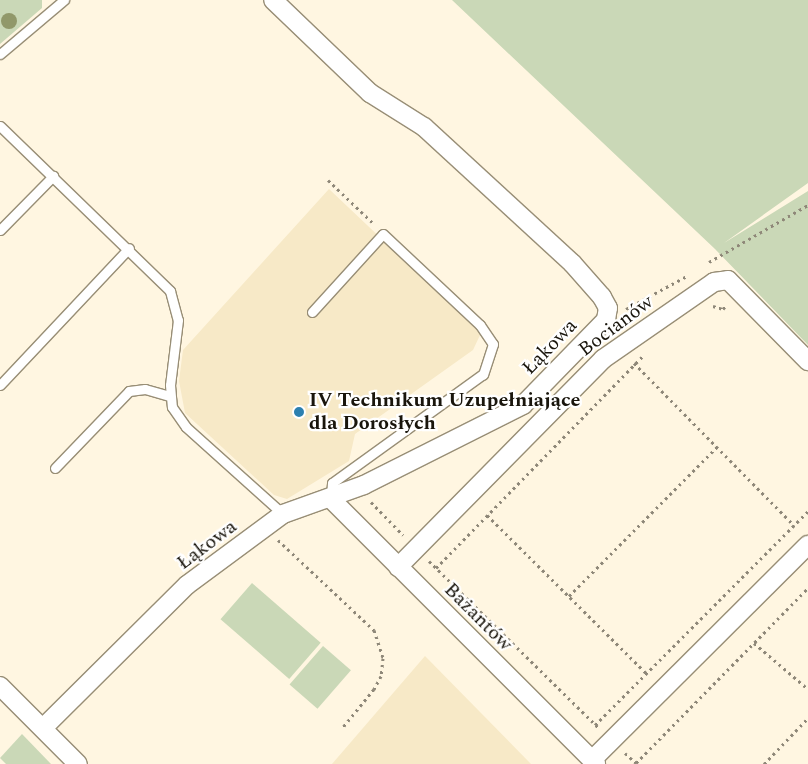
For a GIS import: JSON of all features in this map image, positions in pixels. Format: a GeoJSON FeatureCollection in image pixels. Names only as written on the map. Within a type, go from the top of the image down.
{"type":"FeatureCollection","features":[{"type":"Feature","properties":{"kind":"street","name":"Łąkowa"},"geometry":{"type":"LineString","coordinates":[[42,728],[187,585],[283,514],[308,503],[331,499],[357,488],[523,405],[606,320],[608,308],[602,296],[572,263],[413,117],[379,101],[273,0]]}},
{"type":"Feature","properties":{"kind":"street","name":"Bocianów"},"geometry":{"type":"LineString","coordinates":[[398,567],[621,344],[714,282],[728,280],[808,361]]}},
{"type":"Feature","properties":{"kind":"street","name":"Bażantów"},"geometry":{"type":"LineString","coordinates":[[331,499],[594,762]]}},
{"type":"Feature","properties":{"kind":"street"},"geometry":{"type":"LineString","coordinates":[[594,762],[808,546]]}},
{"type":"Feature","properties":{"kind":"street"},"geometry":{"type":"LineString","coordinates":[[0,686],[78,764]]}},
{"type":"Feature","properties":{"kind":"lane"},"geometry":{"type":"LineString","coordinates":[[0,54],[64,0]]}},
{"type":"Feature","properties":{"kind":"lane"},"geometry":{"type":"LineString","coordinates":[[0,126],[164,282],[174,300],[178,320],[169,396],[178,417],[186,427],[283,514]]}},
{"type":"Feature","properties":{"kind":"lane"},"geometry":{"type":"LineString","coordinates":[[0,230],[52,176]]}},
{"type":"Feature","properties":{"kind":"lane"},"geometry":{"type":"LineString","coordinates":[[312,312],[383,234],[480,325],[493,344],[483,374],[332,483],[331,499]]}},
{"type":"Feature","properties":{"kind":"lane"},"geometry":{"type":"LineString","coordinates":[[0,385],[129,248]]}},
{"type":"Feature","properties":{"kind":"lane"},"geometry":{"type":"LineString","coordinates":[[55,468],[129,391],[145,389],[169,396]]}},
{"type":"Feature","properties":{"kind":"path"},"geometry":{"type":"LineString","coordinates":[[328,180],[383,234]]}},
{"type":"Feature","properties":{"kind":"path"},"geometry":{"type":"LineString","coordinates":[[707,310],[714,305],[723,308],[740,292]]}},
{"type":"Feature","properties":{"kind":"path"},"geometry":{"type":"LineString","coordinates":[[621,344],[635,365],[794,525]]}},
{"type":"Feature","properties":{"kind":"path"},"geometry":{"type":"LineString","coordinates":[[436,568],[648,351]]}},
{"type":"Feature","properties":{"kind":"path"},"geometry":{"type":"LineString","coordinates":[[569,596],[717,447]]}},
{"type":"Feature","properties":{"kind":"path"},"geometry":{"type":"LineString","coordinates":[[357,488],[612,742],[636,763],[808,588]]}},
{"type":"Feature","properties":{"kind":"path"},"geometry":{"type":"LineString","coordinates":[[595,725],[808,511]]}},
{"type":"Feature","properties":{"kind":"path"},"geometry":{"type":"LineString","coordinates":[[488,515],[646,673]]}},
{"type":"Feature","properties":{"kind":"path"},"geometry":{"type":"LineString","coordinates":[[265,528],[374,630],[383,658],[381,676],[374,689],[343,727]]}},
{"type":"Feature","properties":{"kind":"path"},"geometry":{"type":"LineString","coordinates":[[754,643],[808,689]]}},
{"type":"Feature","properties":{"kind":"path"},"geometry":{"type":"LineString","coordinates":[[764,764],[808,718]]}},
{"type":"Feature","properties":{"kind":"shaded area"},"geometry":{"type":"Polygon","coordinates":[[[329,189],[481,333],[473,350],[355,434],[349,461],[287,499],[274,495],[185,413],[179,381],[183,350],[329,189]]]}},
{"type":"Feature","properties":{"kind":"shaded area"},"geometry":{"type":"Polygon","coordinates":[[[425,656],[531,764],[332,764],[425,656]]]}},
{"type":"Feature","properties":{"kind":"green space"},"geometry":{"type":"Polygon","coordinates":[[[0,0],[42,0],[42,8],[0,44],[0,0]]]}},
{"type":"Feature","properties":{"kind":"green space"},"geometry":{"type":"Polygon","coordinates":[[[452,0],[808,0],[808,183],[724,243],[808,191],[808,345],[715,249],[452,0]]]}},
{"type":"Feature","properties":{"kind":"green space"},"geometry":{"type":"Polygon","coordinates":[[[252,583],[321,643],[289,679],[221,619],[252,583]]]}},
{"type":"Feature","properties":{"kind":"green space"},"geometry":{"type":"Polygon","coordinates":[[[323,646],[351,670],[317,709],[290,684],[323,646]]]}},
{"type":"Feature","properties":{"kind":"green space"},"geometry":{"type":"Polygon","coordinates":[[[22,734],[51,764],[6,764],[0,758],[22,734]]]}},
{"type":"Feature","properties":{"kind":"place","name":"IV Technikum Uzupełniające dla Dorosłych"},"geometry":{"type":"Point","coordinates":[299,412]}}]}
